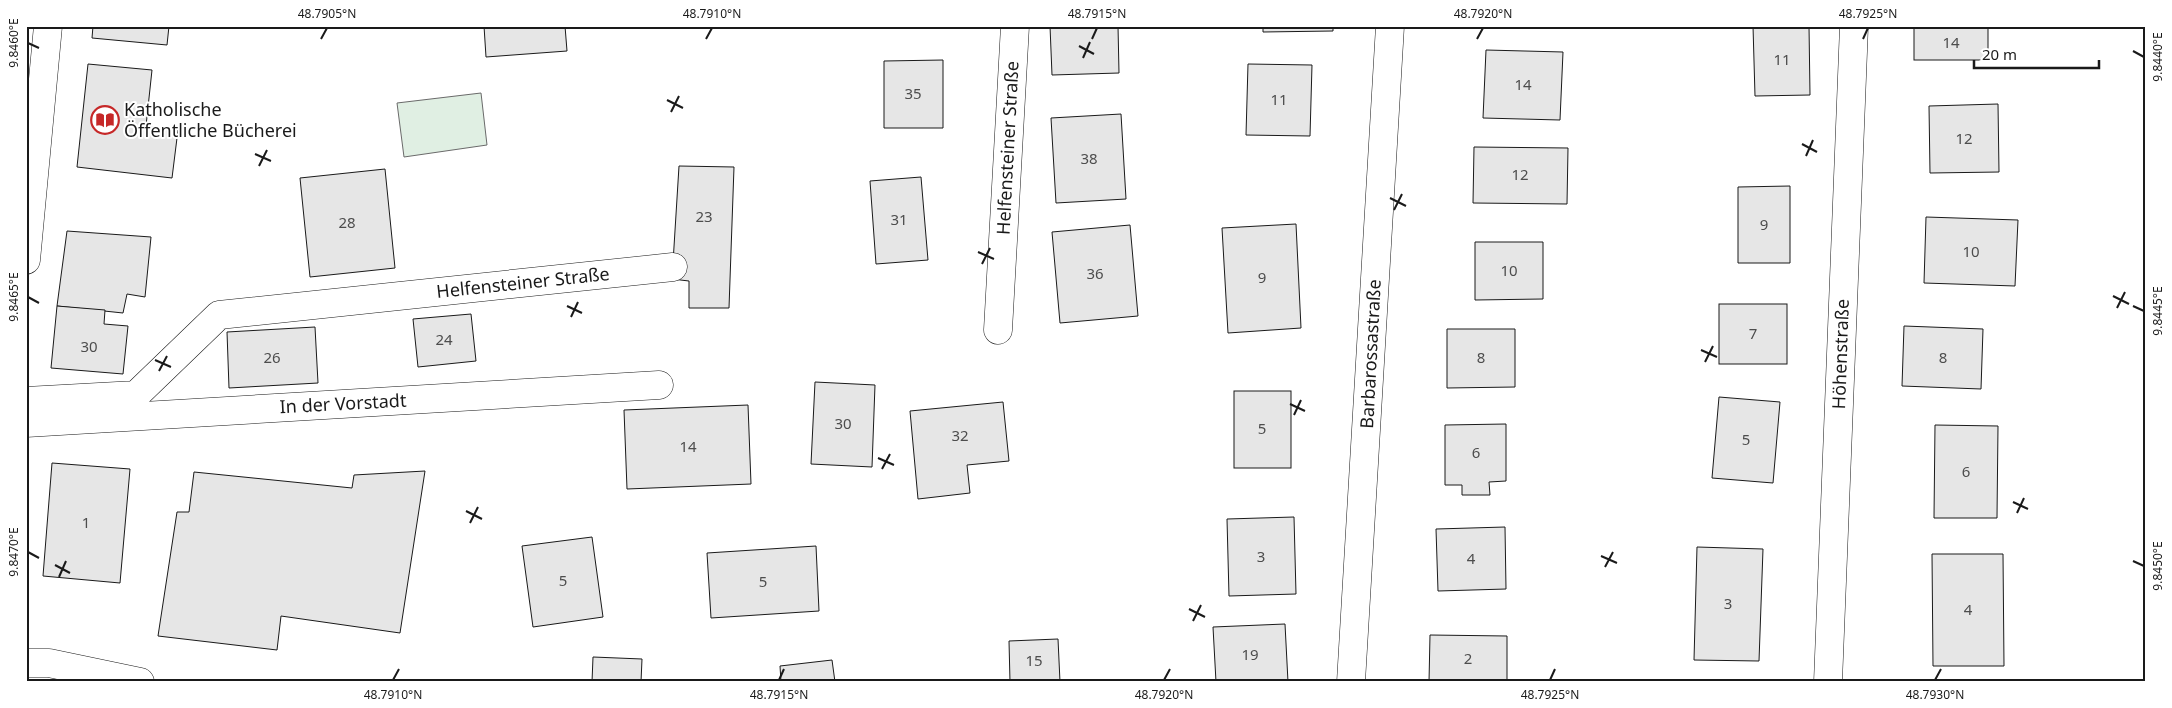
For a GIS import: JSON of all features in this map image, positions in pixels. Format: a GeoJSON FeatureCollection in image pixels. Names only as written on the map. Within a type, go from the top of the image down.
{"type":"FeatureCollection","features":[{"type":"Feature","properties":{"kind":"street"},"geometry":{"type":"LineString","coordinates":[[26,260],[48,26]]}},
{"type":"Feature","properties":{"kind":"street","name":"Helfensteiner Straße"},"geometry":{"type":"LineString","coordinates":[[998,330],[1015,26]]}},
{"type":"Feature","properties":{"kind":"street","name":"Barbarossastraße"},"geometry":{"type":"LineString","coordinates":[[1351,682],[1390,26]]}},
{"type":"Feature","properties":{"kind":"street","name":"Höhenstraße"},"geometry":{"type":"LineString","coordinates":[[1828,682],[1854,26]]}},
{"type":"Feature","properties":{"kind":"street","name":"Helfensteiner Straße"},"geometry":{"type":"LineString","coordinates":[[26,401],[136,395],[219,315],[373,300],[673,266]]}},
{"type":"Feature","properties":{"kind":"street","name":"In der Vorstadt"},"geometry":{"type":"LineString","coordinates":[[26,423],[659,385]]}},
{"type":"Feature","properties":{"kind":"street"},"geometry":{"type":"LineString","coordinates":[[26,663],[49,663],[140,682]]}},
{"type":"Feature","properties":{"kind":"green space"},"geometry":{"type":"Polygon","coordinates":[[[481,93],[487,145],[404,157],[397,103],[481,93]]]}},
{"type":"Feature","properties":{"kind":"building"},"geometry":{"type":"Polygon","coordinates":[[[93,26],[169,26],[167,45],[92,38],[93,26]]]}},
{"type":"Feature","properties":{"kind":"building"},"geometry":{"type":"Polygon","coordinates":[[[484,26],[565,26],[567,51],[486,57],[484,26]]]}},
{"type":"Feature","properties":{"kind":"building"},"geometry":{"type":"Polygon","coordinates":[[[1050,26],[1118,26],[1119,73],[1052,75],[1050,26]]]}},
{"type":"Feature","properties":{"kind":"building"},"geometry":{"type":"Polygon","coordinates":[[[1263,26],[1333,26],[1333,31],[1263,32],[1263,26]]]}},
{"type":"Feature","properties":{"kind":"building"},"geometry":{"type":"Polygon","coordinates":[[[1753,26],[1809,26],[1810,95],[1755,96],[1753,26]]]}},
{"type":"Feature","properties":{"kind":"building"},"geometry":{"type":"Polygon","coordinates":[[[1914,26],[1988,26],[1988,60],[1914,60],[1914,26]]]}},
{"type":"Feature","properties":{"kind":"building"},"geometry":{"type":"Polygon","coordinates":[[[1486,50],[1563,52],[1560,120],[1483,118],[1486,50]]]}},
{"type":"Feature","properties":{"kind":"building"},"geometry":{"type":"Polygon","coordinates":[[[943,60],[943,128],[884,128],[884,61],[943,60]]]}},
{"type":"Feature","properties":{"kind":"building"},"geometry":{"type":"Polygon","coordinates":[[[88,64],[152,70],[146,126],[178,130],[172,178],[77,167],[88,64]]]}},
{"type":"Feature","properties":{"kind":"building"},"geometry":{"type":"Polygon","coordinates":[[[1248,64],[1312,65],[1310,136],[1246,135],[1248,64]]]}},
{"type":"Feature","properties":{"kind":"building"},"geometry":{"type":"Polygon","coordinates":[[[1998,104],[1999,172],[1930,173],[1929,106],[1998,104]]]}},
{"type":"Feature","properties":{"kind":"building"},"geometry":{"type":"Polygon","coordinates":[[[1121,114],[1126,199],[1056,203],[1051,118],[1121,114]]]}},
{"type":"Feature","properties":{"kind":"building"},"geometry":{"type":"Polygon","coordinates":[[[1474,147],[1568,148],[1567,204],[1473,203],[1474,147]]]}},
{"type":"Feature","properties":{"kind":"building"},"geometry":{"type":"Polygon","coordinates":[[[679,166],[734,167],[729,308],[689,308],[689,281],[672,279],[679,166]]]}},
{"type":"Feature","properties":{"kind":"building"},"geometry":{"type":"Polygon","coordinates":[[[385,169],[395,268],[310,277],[300,178],[385,169]]]}},
{"type":"Feature","properties":{"kind":"building"},"geometry":{"type":"Polygon","coordinates":[[[921,177],[928,260],[876,264],[870,181],[921,177]]]}},
{"type":"Feature","properties":{"kind":"building"},"geometry":{"type":"Polygon","coordinates":[[[1790,186],[1790,263],[1738,263],[1738,187],[1790,186]]]}},
{"type":"Feature","properties":{"kind":"building"},"geometry":{"type":"Polygon","coordinates":[[[1926,217],[2018,220],[2015,286],[1924,283],[1926,217]]]}},
{"type":"Feature","properties":{"kind":"building"},"geometry":{"type":"Polygon","coordinates":[[[1296,224],[1301,328],[1228,333],[1222,228],[1296,224]]]}},
{"type":"Feature","properties":{"kind":"building"},"geometry":{"type":"Polygon","coordinates":[[[1130,225],[1138,316],[1060,323],[1052,232],[1130,225]]]}},
{"type":"Feature","properties":{"kind":"building"},"geometry":{"type":"Polygon","coordinates":[[[67,231],[151,237],[145,297],[127,294],[123,313],[57,306],[67,231]]]}},
{"type":"Feature","properties":{"kind":"building"},"geometry":{"type":"Polygon","coordinates":[[[1475,242],[1543,242],[1543,299],[1475,300],[1475,242]]]}},
{"type":"Feature","properties":{"kind":"building"},"geometry":{"type":"Polygon","coordinates":[[[1719,304],[1787,304],[1787,364],[1719,364],[1719,304]]]}},
{"type":"Feature","properties":{"kind":"building"},"geometry":{"type":"Polygon","coordinates":[[[57,306],[105,310],[104,324],[128,326],[123,374],[51,368],[57,306]]]}},
{"type":"Feature","properties":{"kind":"building"},"geometry":{"type":"Polygon","coordinates":[[[471,314],[476,361],[418,367],[413,319],[471,314]]]}},
{"type":"Feature","properties":{"kind":"building"},"geometry":{"type":"Polygon","coordinates":[[[1904,326],[1983,329],[1981,389],[1902,386],[1904,326]]]}},
{"type":"Feature","properties":{"kind":"building"},"geometry":{"type":"Polygon","coordinates":[[[315,327],[318,383],[229,388],[227,332],[315,327]]]}},
{"type":"Feature","properties":{"kind":"building"},"geometry":{"type":"Polygon","coordinates":[[[1447,329],[1515,329],[1515,387],[1447,388],[1447,329]]]}},
{"type":"Feature","properties":{"kind":"building"},"geometry":{"type":"Polygon","coordinates":[[[815,382],[875,385],[872,467],[811,464],[815,382]]]}},
{"type":"Feature","properties":{"kind":"building"},"geometry":{"type":"Polygon","coordinates":[[[1234,391],[1291,391],[1291,468],[1234,468],[1234,391]]]}},
{"type":"Feature","properties":{"kind":"building"},"geometry":{"type":"Polygon","coordinates":[[[1719,397],[1780,402],[1773,483],[1712,478],[1719,397]]]}},
{"type":"Feature","properties":{"kind":"building"},"geometry":{"type":"Polygon","coordinates":[[[1003,402],[1009,461],[967,465],[970,493],[918,499],[910,411],[1003,402]]]}},
{"type":"Feature","properties":{"kind":"building"},"geometry":{"type":"Polygon","coordinates":[[[748,405],[751,484],[627,489],[624,410],[748,405]]]}},
{"type":"Feature","properties":{"kind":"building"},"geometry":{"type":"Polygon","coordinates":[[[1506,424],[1506,481],[1489,482],[1490,495],[1462,495],[1462,485],[1445,485],[1445,425],[1506,424]]]}},
{"type":"Feature","properties":{"kind":"building"},"geometry":{"type":"Polygon","coordinates":[[[1935,425],[1998,426],[1997,518],[1934,518],[1935,425]]]}},
{"type":"Feature","properties":{"kind":"building"},"geometry":{"type":"Polygon","coordinates":[[[52,463],[130,469],[120,583],[43,576],[52,463]]]}},
{"type":"Feature","properties":{"kind":"building"},"geometry":{"type":"Polygon","coordinates":[[[425,471],[400,633],[281,616],[277,650],[158,636],[177,512],[189,512],[194,472],[352,488],[354,475],[425,471]]]}},
{"type":"Feature","properties":{"kind":"building"},"geometry":{"type":"Polygon","coordinates":[[[1294,517],[1296,594],[1229,596],[1227,519],[1294,517]]]}},
{"type":"Feature","properties":{"kind":"building"},"geometry":{"type":"Polygon","coordinates":[[[1505,527],[1506,589],[1438,591],[1436,529],[1505,527]]]}},
{"type":"Feature","properties":{"kind":"building"},"geometry":{"type":"Polygon","coordinates":[[[592,537],[603,617],[533,627],[522,546],[592,537]]]}},
{"type":"Feature","properties":{"kind":"building"},"geometry":{"type":"Polygon","coordinates":[[[816,546],[819,611],[711,618],[707,553],[816,546]]]}},
{"type":"Feature","properties":{"kind":"building"},"geometry":{"type":"Polygon","coordinates":[[[1697,547],[1763,549],[1759,661],[1694,660],[1697,547]]]}},
{"type":"Feature","properties":{"kind":"building"},"geometry":{"type":"Polygon","coordinates":[[[1932,554],[2003,554],[2004,666],[1933,666],[1932,554]]]}},
{"type":"Feature","properties":{"kind":"building"},"geometry":{"type":"Polygon","coordinates":[[[1285,624],[1288,682],[1216,682],[1213,627],[1285,624]]]}},
{"type":"Feature","properties":{"kind":"building"},"geometry":{"type":"Polygon","coordinates":[[[1430,635],[1507,636],[1507,682],[1429,682],[1430,635]]]}},
{"type":"Feature","properties":{"kind":"building"},"geometry":{"type":"Polygon","coordinates":[[[1058,639],[1060,682],[1010,682],[1009,641],[1058,639]]]}},
{"type":"Feature","properties":{"kind":"building"},"geometry":{"type":"Polygon","coordinates":[[[593,657],[642,659],[641,682],[592,682],[593,657]]]}},
{"type":"Feature","properties":{"kind":"building"},"geometry":{"type":"Polygon","coordinates":[[[832,660],[835,682],[781,682],[780,666],[832,660]]]}},
{"type":"Feature","properties":{"kind":"place","name":"Katholische Öffentliche Bücherei"},"geometry":{"type":"Point","coordinates":[105,120]}}]}
